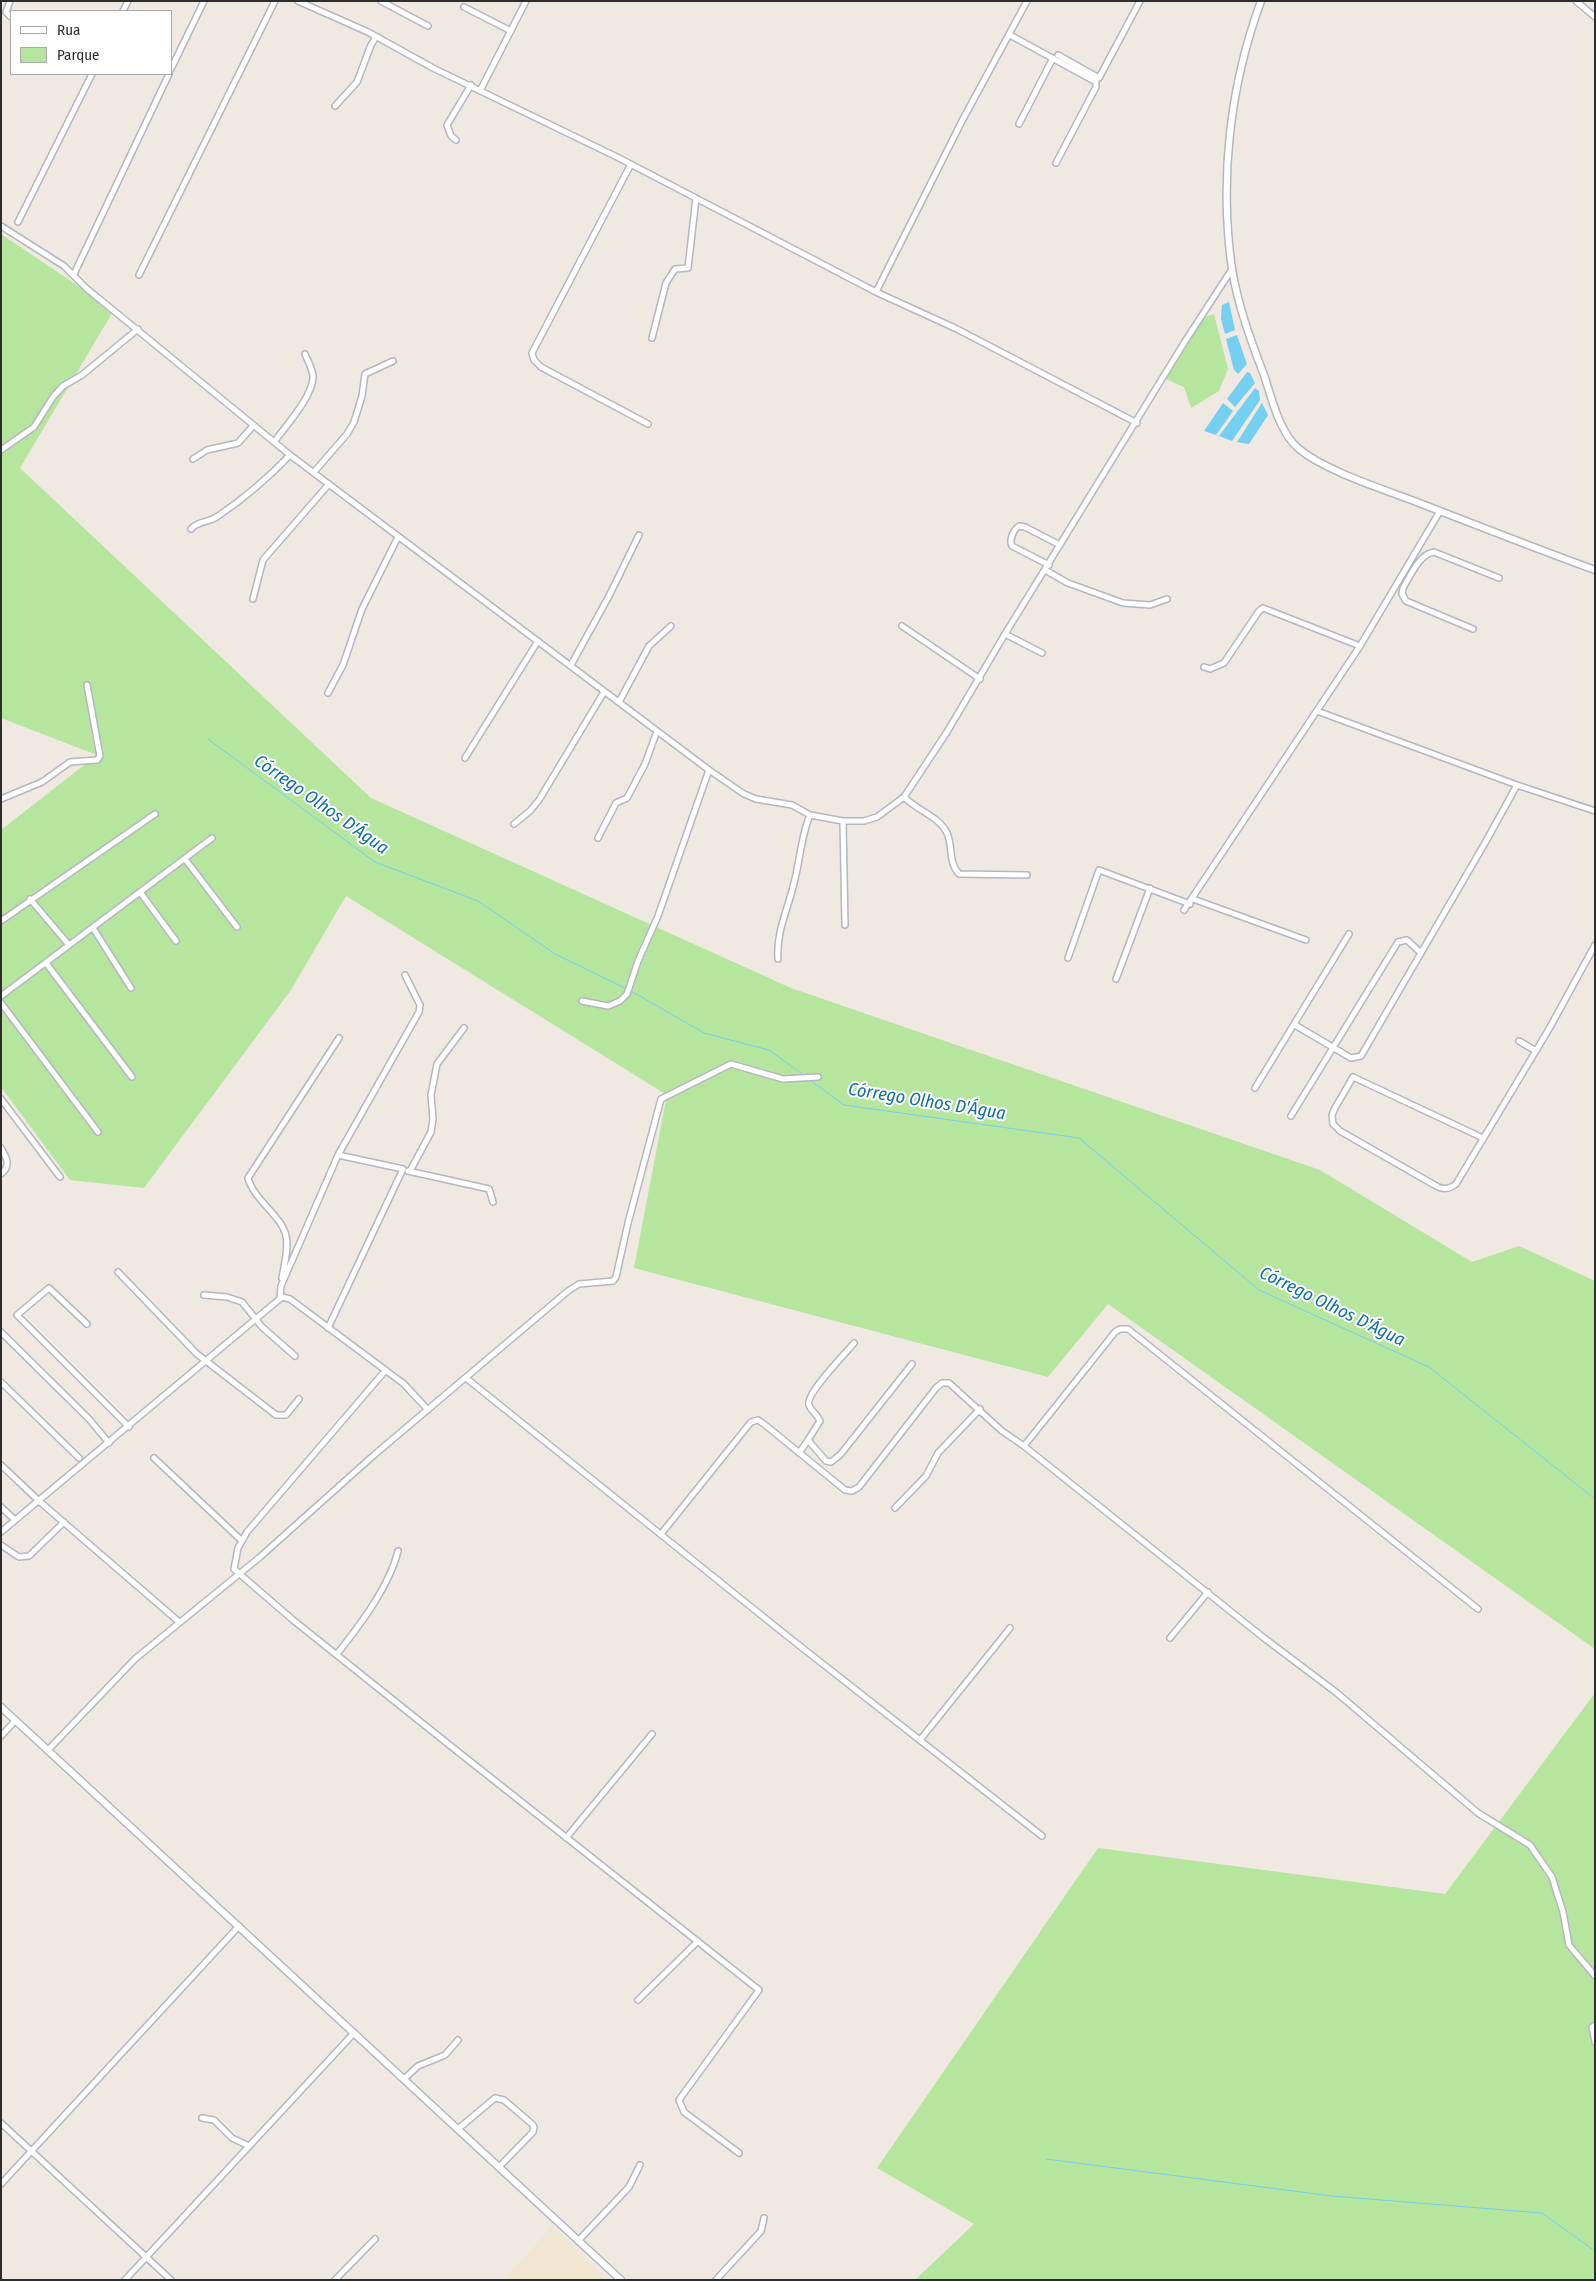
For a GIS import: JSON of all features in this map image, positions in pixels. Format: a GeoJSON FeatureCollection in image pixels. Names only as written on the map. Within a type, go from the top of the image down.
{"type":"FeatureCollection","features":[{"type":"Feature","properties":{"kind":"street"},"geometry":{"type":"LineString","coordinates":[[10,1],[6,12],[10,16]]}},
{"type":"Feature","properties":{"kind":"street"},"geometry":{"type":"LineString","coordinates":[[172,67],[204,1]]}},
{"type":"Feature","properties":{"kind":"street"},"geometry":{"type":"LineString","coordinates":[[139,275],[275,1]]}},
{"type":"Feature","properties":{"kind":"street"},"geometry":{"type":"LineString","coordinates":[[298,1],[376,37],[434,68],[471,84],[631,164],[876,292],[957,329],[1137,423]]}},
{"type":"Feature","properties":{"kind":"street"},"geometry":{"type":"LineString","coordinates":[[381,1],[428,26]]}},
{"type":"Feature","properties":{"kind":"street"},"geometry":{"type":"LineString","coordinates":[[481,89],[526,1]]}},
{"type":"Feature","properties":{"kind":"street"},"geometry":{"type":"LineString","coordinates":[[876,292],[962,121],[1027,1]]}},
{"type":"Feature","properties":{"kind":"street"},"geometry":{"type":"LineString","coordinates":[[1058,55],[1100,78],[1140,1]]}},
{"type":"Feature","properties":{"kind":"street"},"geometry":{"type":"LineString","coordinates":[[1261,1],[1241,68],[1233,110],[1226,178],[1232,269],[1240,306],[1253,346],[1276,409],[1292,442],[1302,451],[1325,464],[1440,511],[1595,570]]}},
{"type":"Feature","properties":{"kind":"street"},"geometry":{"type":"LineString","coordinates":[[1576,1],[1595,17]]}},
{"type":"Feature","properties":{"kind":"street"},"geometry":{"type":"LineString","coordinates":[[464,7],[511,31]]}},
{"type":"Feature","properties":{"kind":"street"},"geometry":{"type":"LineString","coordinates":[[1010,35],[1091,78],[1096,85],[1056,163]]}},
{"type":"Feature","properties":{"kind":"street"},"geometry":{"type":"LineString","coordinates":[[335,106],[357,82],[376,37]]}},
{"type":"Feature","properties":{"kind":"street"},"geometry":{"type":"LineString","coordinates":[[1019,124],[1053,58]]}},
{"type":"Feature","properties":{"kind":"street"},"geometry":{"type":"LineString","coordinates":[[18,222],[92,75]]}},
{"type":"Feature","properties":{"kind":"street"},"geometry":{"type":"LineString","coordinates":[[74,274],[169,75]]}},
{"type":"Feature","properties":{"kind":"street"},"geometry":{"type":"LineString","coordinates":[[456,140],[451,136],[446,125],[471,84]]}},
{"type":"Feature","properties":{"kind":"street"},"geometry":{"type":"LineString","coordinates":[[631,164],[532,353],[534,360],[541,367],[648,424]]}},
{"type":"Feature","properties":{"kind":"street"},"geometry":{"type":"LineString","coordinates":[[652,338],[666,283],[675,269],[688,268],[696,198]]}},
{"type":"Feature","properties":{"kind":"street"},"geometry":{"type":"LineString","coordinates":[[1,226],[74,274],[86,288],[290,455],[709,770],[744,794],[756,799],[792,805],[810,815],[843,821],[864,821],[877,816],[904,797],[980,679],[1005,634],[1232,269]]}},
{"type":"Feature","properties":{"kind":"street"},"geometry":{"type":"LineString","coordinates":[[1,450],[34,427],[53,397],[63,386],[82,376],[138,329]]}},
{"type":"Feature","properties":{"kind":"street"},"geometry":{"type":"LineString","coordinates":[[274,442],[300,407],[311,388],[313,376],[305,354]]}},
{"type":"Feature","properties":{"kind":"street"},"geometry":{"type":"LineString","coordinates":[[314,472],[347,434],[354,422],[362,396],[365,374],[393,361]]}},
{"type":"Feature","properties":{"kind":"street"},"geometry":{"type":"LineString","coordinates":[[193,459],[206,450],[238,442],[253,426]]}},
{"type":"Feature","properties":{"kind":"street"},"geometry":{"type":"LineString","coordinates":[[191,529],[198,523],[210,521],[228,510],[263,482],[290,455]]}},
{"type":"Feature","properties":{"kind":"street"},"geometry":{"type":"LineString","coordinates":[[253,599],[264,560],[329,484]]}},
{"type":"Feature","properties":{"kind":"street"},"geometry":{"type":"LineString","coordinates":[[1184,910],[1360,646],[1440,511]]}},
{"type":"Feature","properties":{"kind":"street"},"geometry":{"type":"LineString","coordinates":[[1060,545],[1025,527],[1019,526],[1015,529],[1010,541],[1015,549],[1068,583],[1123,603],[1150,606],[1167,599]]}},
{"type":"Feature","properties":{"kind":"street"},"geometry":{"type":"LineString","coordinates":[[571,665],[609,596],[639,535]]}},
{"type":"Feature","properties":{"kind":"street"},"geometry":{"type":"LineString","coordinates":[[328,693],[343,665],[362,609],[398,537]]}},
{"type":"Feature","properties":{"kind":"street"},"geometry":{"type":"LineString","coordinates":[[1473,629],[1406,601],[1402,594],[1403,588],[1423,558],[1429,553],[1434,552],[1499,578]]}},
{"type":"Feature","properties":{"kind":"street"},"geometry":{"type":"LineString","coordinates":[[1404,570],[1412,574]]}},
{"type":"Feature","properties":{"kind":"street"},"geometry":{"type":"LineString","coordinates":[[1204,668],[1210,669],[1224,664],[1259,611],[1263,608],[1360,646]]}},
{"type":"Feature","properties":{"kind":"street"},"geometry":{"type":"LineString","coordinates":[[619,702],[649,646],[671,626]]}},
{"type":"Feature","properties":{"kind":"street"},"geometry":{"type":"LineString","coordinates":[[902,626],[980,679]]}},
{"type":"Feature","properties":{"kind":"street"},"geometry":{"type":"LineString","coordinates":[[1005,634],[1042,653]]}},
{"type":"Feature","properties":{"kind":"street"},"geometry":{"type":"LineString","coordinates":[[465,758],[538,641]]}},
{"type":"Feature","properties":{"kind":"street"},"geometry":{"type":"LineString","coordinates":[[1,799],[42,782],[70,762],[97,760],[100,756],[87,685]]}},
{"type":"Feature","properties":{"kind":"street"},"geometry":{"type":"LineString","coordinates":[[514,824],[530,811],[539,800],[604,692]]}},
{"type":"Feature","properties":{"kind":"street"},"geometry":{"type":"LineString","coordinates":[[1317,712],[1516,785],[1595,811]]}},
{"type":"Feature","properties":{"kind":"street"},"geometry":{"type":"LineString","coordinates":[[598,838],[616,803],[627,798],[645,764],[657,731]]}},
{"type":"Feature","properties":{"kind":"street"},"geometry":{"type":"LineString","coordinates":[[582,1002],[608,1006],[620,1001],[627,994],[658,916],[709,770]]}},
{"type":"Feature","properties":{"kind":"street"},"geometry":{"type":"LineString","coordinates":[[1295,1025],[1352,1058],[1361,1056],[1516,785]]}},
{"type":"Feature","properties":{"kind":"street"},"geometry":{"type":"LineString","coordinates":[[904,797],[936,820],[945,830],[953,864],[958,874],[964,876],[1027,875]]}},
{"type":"Feature","properties":{"kind":"street"},"geometry":{"type":"LineString","coordinates":[[1,922],[30,899],[154,814]]}},
{"type":"Feature","properties":{"kind":"street"},"geometry":{"type":"LineString","coordinates":[[778,959],[780,929],[793,890],[804,832],[810,815]]}},
{"type":"Feature","properties":{"kind":"street"},"geometry":{"type":"LineString","coordinates":[[843,821],[845,925]]}},
{"type":"Feature","properties":{"kind":"street"},"geometry":{"type":"LineString","coordinates":[[1,996],[212,838]]}},
{"type":"Feature","properties":{"kind":"street"},"geometry":{"type":"LineString","coordinates":[[185,859],[237,927]]}},
{"type":"Feature","properties":{"kind":"street"},"geometry":{"type":"LineString","coordinates":[[1068,958],[1099,870],[1306,940]]}},
{"type":"Feature","properties":{"kind":"street"},"geometry":{"type":"LineString","coordinates":[[1116,979],[1150,888]]}},
{"type":"Feature","properties":{"kind":"street"},"geometry":{"type":"LineString","coordinates":[[140,892],[176,941]]}},
{"type":"Feature","properties":{"kind":"street"},"geometry":{"type":"LineString","coordinates":[[30,899],[69,945]]}},
{"type":"Feature","properties":{"kind":"street"},"geometry":{"type":"LineString","coordinates":[[93,928],[131,988]]}},
{"type":"Feature","properties":{"kind":"street"},"geometry":{"type":"LineString","coordinates":[[1255,1088],[1349,934]]}},
{"type":"Feature","properties":{"kind":"street"},"geometry":{"type":"LineString","coordinates":[[1291,1116],[1398,942],[1408,940],[1420,953]]}},
{"type":"Feature","properties":{"kind":"street"},"geometry":{"type":"LineString","coordinates":[[1483,1138],[1353,1077],[1332,1115],[1333,1124],[1340,1131],[1443,1189],[1456,1184],[1536,1051],[1595,945]]}},
{"type":"Feature","properties":{"kind":"street"},"geometry":{"type":"LineString","coordinates":[[46,963],[132,1077]]}},
{"type":"Feature","properties":{"kind":"street"},"geometry":{"type":"LineString","coordinates":[[280,1286],[338,1155],[419,1012],[420,1005],[406,975]]}},
{"type":"Feature","properties":{"kind":"street"},"geometry":{"type":"LineString","coordinates":[[1,1003],[98,1132]]}},
{"type":"Feature","properties":{"kind":"street"},"geometry":{"type":"LineString","coordinates":[[410,1171],[432,1132],[431,1095],[437,1064],[464,1028]]}},
{"type":"Feature","properties":{"kind":"street"},"geometry":{"type":"LineString","coordinates":[[280,1298],[286,1248],[285,1232],[252,1187],[248,1178],[339,1038]]}},
{"type":"Feature","properties":{"kind":"street"},"geometry":{"type":"LineString","coordinates":[[1519,1042],[1536,1051]]}},
{"type":"Feature","properties":{"kind":"street"},"geometry":{"type":"LineString","coordinates":[[48,1750],[135,1659],[178,1621],[238,1574],[568,1291],[579,1284],[609,1282],[616,1278],[628,1223],[661,1099],[731,1064],[783,1079],[818,1077]]}},
{"type":"Feature","properties":{"kind":"street"},"geometry":{"type":"LineString","coordinates":[[1,1099],[60,1177]]}},
{"type":"Feature","properties":{"kind":"street"},"geometry":{"type":"LineString","coordinates":[[1,1148],[8,1161],[7,1169],[1,1174]]}},
{"type":"Feature","properties":{"kind":"street"},"geometry":{"type":"LineString","coordinates":[[338,1155],[489,1189],[493,1202]]}},
{"type":"Feature","properties":{"kind":"street"},"geometry":{"type":"LineString","coordinates":[[328,1328],[403,1169]]}},
{"type":"Feature","properties":{"kind":"street"},"geometry":{"type":"LineString","coordinates":[[118,1272],[146,1303],[207,1361],[278,1416],[286,1415],[299,1399]]}},
{"type":"Feature","properties":{"kind":"street"},"geometry":{"type":"LineString","coordinates":[[87,1324],[49,1288],[17,1315],[129,1427]]}},
{"type":"Feature","properties":{"kind":"street"},"geometry":{"type":"LineString","coordinates":[[204,1295],[238,1300],[250,1309],[256,1319],[273,1338],[295,1356]]}},
{"type":"Feature","properties":{"kind":"street"},"geometry":{"type":"LineString","coordinates":[[1,1532],[110,1443],[280,1298],[288,1298],[409,1388],[428,1410]]}},
{"type":"Feature","properties":{"kind":"street"},"geometry":{"type":"LineString","coordinates":[[1024,1446],[1115,1332],[1120,1329],[1128,1329],[1478,1609]]}},
{"type":"Feature","properties":{"kind":"street"},"geometry":{"type":"LineString","coordinates":[[1,1332],[89,1419],[110,1443]]}},
{"type":"Feature","properties":{"kind":"street"},"geometry":{"type":"LineString","coordinates":[[799,1453],[820,1421],[809,1405],[809,1400],[821,1382],[854,1343]]}},
{"type":"Feature","properties":{"kind":"street"},"geometry":{"type":"LineString","coordinates":[[808,1440],[820,1456],[826,1461],[832,1462],[840,1455],[912,1364]]}},
{"type":"Feature","properties":{"kind":"street"},"geometry":{"type":"LineString","coordinates":[[385,1371],[241,1540],[233,1563],[234,1569],[566,1838],[759,1990],[679,2100],[684,2112],[739,2153]]}},
{"type":"Feature","properties":{"kind":"street"},"geometry":{"type":"LineString","coordinates":[[466,1378],[1042,1836]]}},
{"type":"Feature","properties":{"kind":"street"},"geometry":{"type":"LineString","coordinates":[[1,1382],[79,1458]]}},
{"type":"Feature","properties":{"kind":"street"},"geometry":{"type":"LineString","coordinates":[[661,1534],[751,1422],[758,1420],[764,1424],[845,1490],[852,1491],[859,1487],[942,1383],[952,1385],[1002,1431],[1024,1446],[1264,1638],[1337,1692],[1478,1813],[1530,1845],[1552,1877],[1563,1912],[1569,1945],[1595,1976]]}},
{"type":"Feature","properties":{"kind":"street"},"geometry":{"type":"LineString","coordinates":[[895,1508],[926,1476],[938,1453],[980,1409]]}},
{"type":"Feature","properties":{"kind":"street"},"geometry":{"type":"LineString","coordinates":[[154,1458],[241,1540]]}},
{"type":"Feature","properties":{"kind":"street"},"geometry":{"type":"LineString","coordinates":[[1,1465],[39,1501],[178,1621]]}},
{"type":"Feature","properties":{"kind":"street"},"geometry":{"type":"LineString","coordinates":[[1,1507],[15,1520]]}},
{"type":"Feature","properties":{"kind":"street"},"geometry":{"type":"LineString","coordinates":[[1,1545],[19,1557],[29,1556],[64,1522]]}},
{"type":"Feature","properties":{"kind":"street"},"geometry":{"type":"LineString","coordinates":[[337,1654],[366,1615],[393,1567],[398,1551]]}},
{"type":"Feature","properties":{"kind":"street"},"geometry":{"type":"LineString","coordinates":[[1170,1638],[1208,1592]]}},
{"type":"Feature","properties":{"kind":"street"},"geometry":{"type":"LineString","coordinates":[[920,1740],[1010,1628]]}},
{"type":"Feature","properties":{"kind":"street"},"geometry":{"type":"LineString","coordinates":[[1,1707],[621,2280]]}},
{"type":"Feature","properties":{"kind":"street"},"geometry":{"type":"LineString","coordinates":[[1,1736],[16,1721]]}},
{"type":"Feature","properties":{"kind":"street"},"geometry":{"type":"LineString","coordinates":[[566,1838],[652,1734]]}},
{"type":"Feature","properties":{"kind":"street"},"geometry":{"type":"LineString","coordinates":[[1,2184],[239,1926]]}},
{"type":"Feature","properties":{"kind":"street"},"geometry":{"type":"LineString","coordinates":[[638,2000],[698,1941]]}},
{"type":"Feature","properties":{"kind":"street"},"geometry":{"type":"LineString","coordinates":[[1595,2025],[1592,2027],[1595,2042]]}},
{"type":"Feature","properties":{"kind":"street"},"geometry":{"type":"LineString","coordinates":[[125,2280],[354,2033]]}},
{"type":"Feature","properties":{"kind":"street"},"geometry":{"type":"LineString","coordinates":[[404,2079],[418,2066],[446,2055],[458,2040]]}},
{"type":"Feature","properties":{"kind":"street"},"geometry":{"type":"LineString","coordinates":[[458,2130],[495,2098],[504,2100],[532,2124],[533,2132],[499,2167]]}},
{"type":"Feature","properties":{"kind":"street"},"geometry":{"type":"LineString","coordinates":[[202,2118],[212,2119],[232,2138],[249,2146]]}},
{"type":"Feature","properties":{"kind":"street"},"geometry":{"type":"LineString","coordinates":[[1,2123],[171,2280]]}},
{"type":"Feature","properties":{"kind":"street"},"geometry":{"type":"LineString","coordinates":[[578,2241],[629,2186],[640,2166]]}},
{"type":"Feature","properties":{"kind":"street"},"geometry":{"type":"LineString","coordinates":[[716,2280],[761,2230],[764,2218]]}},
{"type":"Feature","properties":{"kind":"street"},"geometry":{"type":"LineString","coordinates":[[335,2280],[375,2239]]}},
{"type":"Feature","properties":{"kind":"shaded area"},"geometry":{"type":"Polygon","coordinates":[[[552,2227],[608,2280],[503,2280],[552,2227]]]}},
{"type":"Feature","properties":{"kind":"green space"},"geometry":{"type":"Polygon","coordinates":[[[1,234],[114,310],[20,468],[371,798],[791,988],[1320,1170],[1472,1262],[1519,1246],[1595,1281],[1595,1649],[1108,1304],[1048,1377],[634,1268],[667,1095],[346,896],[291,990],[144,1188],[70,1180],[1,1087],[1,830],[97,755],[1,718],[1,234]]]}},
{"type":"Feature","properties":{"kind":"green space"},"geometry":{"type":"Polygon","coordinates":[[[1214,314],[1228,369],[1219,391],[1191,408],[1184,387],[1166,379],[1204,317],[1214,314]]]}},
{"type":"Feature","properties":{"kind":"green space"},"geometry":{"type":"Polygon","coordinates":[[[1595,1693],[1595,2280],[915,2280],[974,2224],[877,2168],[1098,1848],[1445,1894],[1595,1693]]]}},
{"type":"Feature","properties":{"kind":"water"},"geometry":{"type":"Polygon","coordinates":[[[1229,302],[1235,330],[1225,334],[1221,319],[1222,305],[1229,302]]]}},
{"type":"Feature","properties":{"kind":"water"},"geometry":{"type":"Polygon","coordinates":[[[1237,335],[1247,364],[1238,374],[1234,370],[1226,339],[1237,335]]]}},
{"type":"Feature","properties":{"kind":"water"},"geometry":{"type":"Polygon","coordinates":[[[1247,372],[1250,373],[1255,383],[1235,407],[1227,399],[1247,372]]]}},
{"type":"Feature","properties":{"kind":"water"},"geometry":{"type":"Polygon","coordinates":[[[1255,388],[1259,391],[1260,400],[1232,441],[1219,436],[1255,388]]]}},
{"type":"Feature","properties":{"kind":"water"},"geometry":{"type":"Polygon","coordinates":[[[1223,403],[1233,411],[1216,435],[1204,431],[1223,403]]]}},
{"type":"Feature","properties":{"kind":"water"},"geometry":{"type":"Polygon","coordinates":[[[1262,403],[1268,415],[1249,444],[1237,442],[1262,403]]]}},
{"type":"Feature","properties":{"kind":"waterway","name":"Córrego Olhos D'Água"},"geometry":{"type":"LineString","coordinates":[[208,739],[375,862],[478,901],[555,954],[627,989]]}},
{"type":"Feature","properties":{"kind":"waterway","name":"Córrego Olhos D'Água"},"geometry":{"type":"LineString","coordinates":[[631,991],[704,1033],[769,1050],[805,1076]]}},
{"type":"Feature","properties":{"kind":"waterway","name":"Córrego Olhos D'Água"},"geometry":{"type":"LineString","coordinates":[[810,1080],[844,1105],[1079,1138],[1259,1290],[1429,1367],[1595,1499]]}},
{"type":"Feature","properties":{"kind":"waterway"},"geometry":{"type":"LineString","coordinates":[[1046,2159],[1332,2196],[1542,2213],[1595,2251]]}}]}
